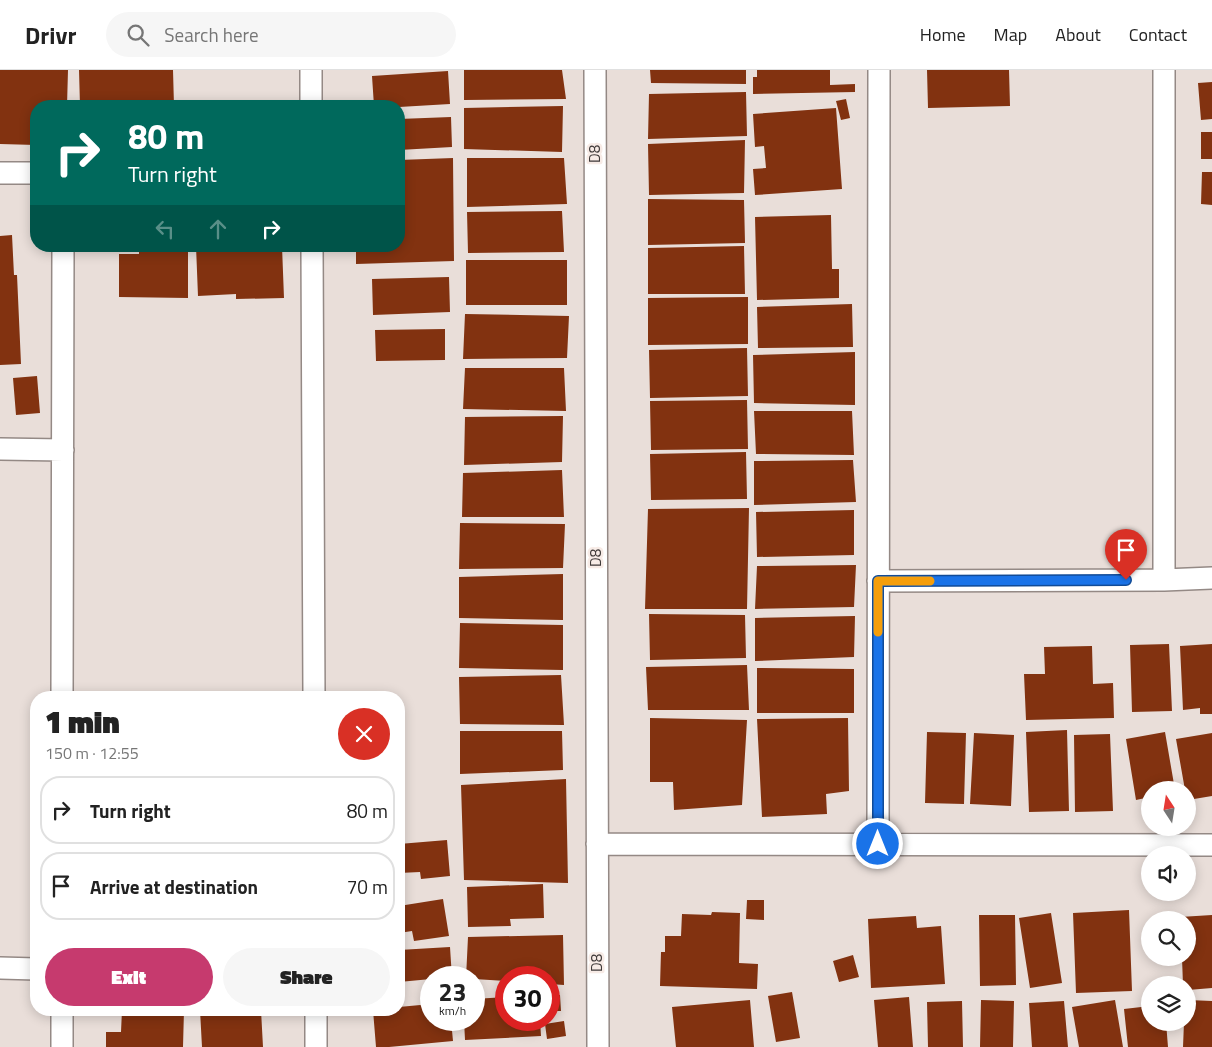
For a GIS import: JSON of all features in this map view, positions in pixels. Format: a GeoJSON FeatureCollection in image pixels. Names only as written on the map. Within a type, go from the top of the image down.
{"type":"FeatureCollection","features":[{"type":"Feature","properties":{"kind":"street"},"geometry":{"type":"LineString","coordinates":[[311,70],[311,100]]}},
{"type":"Feature","properties":{"kind":"street","name":"D8"},"geometry":{"type":"LineString","coordinates":[[595,70],[598,1047]]}},
{"type":"Feature","properties":{"kind":"street"},"geometry":{"type":"LineString","coordinates":[[878,844],[879,70]]}},
{"type":"Feature","properties":{"kind":"street"},"geometry":{"type":"LineString","coordinates":[[1164,70],[1164,580]]}},
{"type":"Feature","properties":{"kind":"street"},"geometry":{"type":"LineString","coordinates":[[0,173],[30,172]]}},
{"type":"Feature","properties":{"kind":"street"},"geometry":{"type":"LineString","coordinates":[[62,691],[63,252]]}},
{"type":"Feature","properties":{"kind":"street"},"geometry":{"type":"LineString","coordinates":[[312,252],[314,691]]}},
{"type":"Feature","properties":{"kind":"street"},"geometry":{"type":"LineString","coordinates":[[0,449],[63,450]]}},
{"type":"Feature","properties":{"kind":"street"},"geometry":{"type":"LineString","coordinates":[[878,581],[1164,580],[1212,578]]}},
{"type":"Feature","properties":{"kind":"street"},"geometry":{"type":"LineString","coordinates":[[597,844],[1212,845]]}},
{"type":"Feature","properties":{"kind":"street"},"geometry":{"type":"LineString","coordinates":[[0,968],[30,969]]}},
{"type":"Feature","properties":{"kind":"street"},"geometry":{"type":"LineString","coordinates":[[62,1016],[62,1047]]}},
{"type":"Feature","properties":{"kind":"street"},"geometry":{"type":"LineString","coordinates":[[316,1016],[316,1047]]}},
{"type":"Feature","properties":{"kind":"building"},"geometry":{"type":"Polygon","coordinates":[[[0,70],[68,70],[67,100],[30,100],[30,145],[0,144],[0,70]]]}},
{"type":"Feature","properties":{"kind":"building"},"geometry":{"type":"Polygon","coordinates":[[[79,70],[173,70],[174,100],[80,100],[79,70]]]}},
{"type":"Feature","properties":{"kind":"building"},"geometry":{"type":"Polygon","coordinates":[[[464,70],[562,70],[566,99],[464,100],[464,70]]]}},
{"type":"Feature","properties":{"kind":"building"},"geometry":{"type":"Polygon","coordinates":[[[650,70],[746,70],[746,84],[651,83],[650,70]]]}},
{"type":"Feature","properties":{"kind":"building"},"geometry":{"type":"Polygon","coordinates":[[[757,70],[830,70],[830,85],[855,84],[855,92],[753,94],[753,77],[757,77],[757,70]]]}},
{"type":"Feature","properties":{"kind":"building"},"geometry":{"type":"Polygon","coordinates":[[[927,70],[1009,70],[1010,106],[928,108],[927,70]]]}},
{"type":"Feature","properties":{"kind":"building"},"geometry":{"type":"Polygon","coordinates":[[[448,71],[450,104],[405,107],[405,100],[374,100],[372,76],[448,71]]]}},
{"type":"Feature","properties":{"kind":"building"},"geometry":{"type":"Polygon","coordinates":[[[1212,82],[1212,119],[1201,120],[1198,83],[1212,82]]]}},
{"type":"Feature","properties":{"kind":"building"},"geometry":{"type":"Polygon","coordinates":[[[746,92],[747,136],[648,139],[649,94],[746,92]]]}},
{"type":"Feature","properties":{"kind":"building"},"geometry":{"type":"Polygon","coordinates":[[[846,99],[850,118],[841,120],[836,101],[846,99]]]}},
{"type":"Feature","properties":{"kind":"building"},"geometry":{"type":"Polygon","coordinates":[[[563,106],[562,152],[464,149],[464,108],[563,106]]]}},
{"type":"Feature","properties":{"kind":"building"},"geometry":{"type":"Polygon","coordinates":[[[836,108],[842,189],[755,195],[753,169],[766,168],[764,146],[755,147],[753,114],[836,108]]]}},
{"type":"Feature","properties":{"kind":"building"},"geometry":{"type":"Polygon","coordinates":[[[451,117],[452,147],[405,150],[405,119],[451,117]]]}},
{"type":"Feature","properties":{"kind":"building"},"geometry":{"type":"Polygon","coordinates":[[[1201,132],[1212,132],[1212,159],[1201,159],[1201,132]]]}},
{"type":"Feature","properties":{"kind":"building"},"geometry":{"type":"Polygon","coordinates":[[[745,140],[744,193],[649,195],[648,144],[745,140]]]}},
{"type":"Feature","properties":{"kind":"building"},"geometry":{"type":"Polygon","coordinates":[[[453,158],[454,261],[356,264],[356,252],[405,252],[405,160],[453,158]]]}},
{"type":"Feature","properties":{"kind":"building"},"geometry":{"type":"Polygon","coordinates":[[[467,158],[564,158],[567,204],[467,207],[467,158]]]}},
{"type":"Feature","properties":{"kind":"building"},"geometry":{"type":"Polygon","coordinates":[[[1202,172],[1212,172],[1212,205],[1201,204],[1202,172]]]}},
{"type":"Feature","properties":{"kind":"building"},"geometry":{"type":"Polygon","coordinates":[[[648,199],[744,200],[745,243],[648,245],[648,199]]]}},
{"type":"Feature","properties":{"kind":"building"},"geometry":{"type":"Polygon","coordinates":[[[562,211],[564,252],[468,253],[467,212],[562,211]]]}},
{"type":"Feature","properties":{"kind":"building"},"geometry":{"type":"Polygon","coordinates":[[[831,215],[832,269],[839,269],[839,298],[757,300],[755,217],[831,215]]]}},
{"type":"Feature","properties":{"kind":"building"},"geometry":{"type":"Polygon","coordinates":[[[12,235],[14,275],[17,275],[21,364],[0,365],[0,236],[12,235]]]}},
{"type":"Feature","properties":{"kind":"building"},"geometry":{"type":"Polygon","coordinates":[[[744,246],[745,294],[648,294],[648,248],[744,246]]]}},
{"type":"Feature","properties":{"kind":"building"},"geometry":{"type":"Polygon","coordinates":[[[139,252],[188,252],[188,298],[119,297],[119,254],[139,254],[139,252]]]}},
{"type":"Feature","properties":{"kind":"building"},"geometry":{"type":"Polygon","coordinates":[[[196,252],[282,252],[284,298],[236,299],[236,294],[198,296],[196,252]]]}},
{"type":"Feature","properties":{"kind":"building"},"geometry":{"type":"Polygon","coordinates":[[[466,260],[567,260],[567,305],[466,305],[466,260]]]}},
{"type":"Feature","properties":{"kind":"building"},"geometry":{"type":"Polygon","coordinates":[[[449,277],[450,312],[373,315],[372,279],[449,277]]]}},
{"type":"Feature","properties":{"kind":"building"},"geometry":{"type":"Polygon","coordinates":[[[748,297],[748,344],[648,345],[648,298],[748,297]]]}},
{"type":"Feature","properties":{"kind":"building"},"geometry":{"type":"Polygon","coordinates":[[[852,304],[853,347],[758,348],[757,307],[852,304]]]}},
{"type":"Feature","properties":{"kind":"building"},"geometry":{"type":"Polygon","coordinates":[[[465,314],[569,316],[567,358],[463,359],[465,314]]]}},
{"type":"Feature","properties":{"kind":"building"},"geometry":{"type":"Polygon","coordinates":[[[445,329],[445,360],[376,361],[375,330],[445,329]]]}},
{"type":"Feature","properties":{"kind":"building"},"geometry":{"type":"Polygon","coordinates":[[[747,348],[748,396],[650,398],[649,350],[747,348]]]}},
{"type":"Feature","properties":{"kind":"building"},"geometry":{"type":"Polygon","coordinates":[[[855,352],[855,405],[754,403],[753,355],[855,352]]]}},
{"type":"Feature","properties":{"kind":"building"},"geometry":{"type":"Polygon","coordinates":[[[465,368],[564,368],[566,411],[463,409],[465,368]]]}},
{"type":"Feature","properties":{"kind":"building"},"geometry":{"type":"Polygon","coordinates":[[[37,376],[40,413],[16,415],[13,378],[37,376]]]}},
{"type":"Feature","properties":{"kind":"building"},"geometry":{"type":"Polygon","coordinates":[[[747,400],[748,449],[651,450],[650,401],[747,400]]]}},
{"type":"Feature","properties":{"kind":"building"},"geometry":{"type":"Polygon","coordinates":[[[754,411],[852,411],[854,455],[756,454],[754,411]]]}},
{"type":"Feature","properties":{"kind":"building"},"geometry":{"type":"Polygon","coordinates":[[[563,416],[562,462],[464,465],[465,417],[563,416]]]}},
{"type":"Feature","properties":{"kind":"building"},"geometry":{"type":"Polygon","coordinates":[[[746,452],[747,499],[651,500],[650,454],[746,452]]]}},
{"type":"Feature","properties":{"kind":"building"},"geometry":{"type":"Polygon","coordinates":[[[853,460],[856,502],[754,505],[754,461],[853,460]]]}},
{"type":"Feature","properties":{"kind":"building"},"geometry":{"type":"Polygon","coordinates":[[[562,470],[564,517],[462,517],[463,473],[562,470]]]}},
{"type":"Feature","properties":{"kind":"building"},"geometry":{"type":"Polygon","coordinates":[[[749,508],[747,609],[645,609],[648,509],[749,508]]]}},
{"type":"Feature","properties":{"kind":"building"},"geometry":{"type":"Polygon","coordinates":[[[854,510],[854,555],[757,557],[756,512],[854,510]]]}},
{"type":"Feature","properties":{"kind":"building"},"geometry":{"type":"Polygon","coordinates":[[[460,523],[565,524],[563,568],[459,569],[460,523]]]}},
{"type":"Feature","properties":{"kind":"building"},"geometry":{"type":"Polygon","coordinates":[[[856,565],[854,607],[755,609],[757,566],[856,565]]]}},
{"type":"Feature","properties":{"kind":"building"},"geometry":{"type":"Polygon","coordinates":[[[563,574],[563,620],[459,618],[459,577],[563,574]]]}},
{"type":"Feature","properties":{"kind":"building"},"geometry":{"type":"Polygon","coordinates":[[[649,614],[745,615],[746,658],[650,660],[649,614]]]}},
{"type":"Feature","properties":{"kind":"building"},"geometry":{"type":"Polygon","coordinates":[[[855,616],[854,657],[755,661],[755,618],[855,616]]]}},
{"type":"Feature","properties":{"kind":"building"},"geometry":{"type":"Polygon","coordinates":[[[460,623],[563,625],[563,670],[459,668],[460,623]]]}},
{"type":"Feature","properties":{"kind":"building"},"geometry":{"type":"Polygon","coordinates":[[[1169,644],[1172,711],[1132,712],[1130,645],[1169,644]]]}},
{"type":"Feature","properties":{"kind":"building"},"geometry":{"type":"Polygon","coordinates":[[[1212,644],[1212,714],[1200,714],[1200,708],[1183,710],[1180,646],[1212,644]]]}},
{"type":"Feature","properties":{"kind":"building"},"geometry":{"type":"Polygon","coordinates":[[[1092,646],[1093,684],[1113,683],[1114,718],[1026,720],[1024,674],[1045,674],[1044,647],[1092,646]]]}},
{"type":"Feature","properties":{"kind":"building"},"geometry":{"type":"Polygon","coordinates":[[[747,665],[749,710],[648,710],[646,667],[747,665]]]}},
{"type":"Feature","properties":{"kind":"building"},"geometry":{"type":"Polygon","coordinates":[[[757,668],[854,669],[854,713],[757,713],[757,668]]]}},
{"type":"Feature","properties":{"kind":"building"},"geometry":{"type":"Polygon","coordinates":[[[561,675],[564,725],[460,724],[459,677],[561,675]]]}},
{"type":"Feature","properties":{"kind":"building"},"geometry":{"type":"Polygon","coordinates":[[[650,718],[747,720],[742,805],[674,810],[673,782],[650,782],[650,718]]]}},
{"type":"Feature","properties":{"kind":"building"},"geometry":{"type":"Polygon","coordinates":[[[848,718],[849,791],[826,794],[827,814],[762,817],[757,719],[848,718]]]}},
{"type":"Feature","properties":{"kind":"building"},"geometry":{"type":"Polygon","coordinates":[[[1067,730],[1069,811],[1029,812],[1026,732],[1067,730]]]}},
{"type":"Feature","properties":{"kind":"building"},"geometry":{"type":"Polygon","coordinates":[[[460,731],[562,731],[563,770],[460,774],[460,731]]]}},
{"type":"Feature","properties":{"kind":"building"},"geometry":{"type":"Polygon","coordinates":[[[927,732],[966,733],[964,804],[925,803],[927,732]]]}},
{"type":"Feature","properties":{"kind":"building"},"geometry":{"type":"Polygon","coordinates":[[[1165,732],[1173,781],[1141,781],[1141,799],[1136,800],[1126,739],[1165,732]]]}},
{"type":"Feature","properties":{"kind":"building"},"geometry":{"type":"Polygon","coordinates":[[[974,733],[1014,735],[1011,806],[970,804],[974,733]]]}},
{"type":"Feature","properties":{"kind":"building"},"geometry":{"type":"Polygon","coordinates":[[[1212,733],[1212,796],[1196,799],[1196,781],[1183,781],[1176,739],[1212,733]]]}},
{"type":"Feature","properties":{"kind":"building"},"geometry":{"type":"Polygon","coordinates":[[[1110,734],[1113,811],[1075,812],[1074,735],[1110,734]]]}},
{"type":"Feature","properties":{"kind":"building"},"geometry":{"type":"Polygon","coordinates":[[[566,779],[568,883],[464,880],[461,785],[566,779]]]}},
{"type":"Feature","properties":{"kind":"building"},"geometry":{"type":"Polygon","coordinates":[[[447,840],[450,876],[421,879],[420,872],[405,873],[405,844],[447,840]]]}},
{"type":"Feature","properties":{"kind":"building"},"geometry":{"type":"Polygon","coordinates":[[[543,884],[544,918],[510,919],[511,926],[468,927],[467,887],[543,884]]]}},
{"type":"Feature","properties":{"kind":"building"},"geometry":{"type":"Polygon","coordinates":[[[443,899],[449,936],[414,941],[412,931],[405,932],[405,905],[443,899]]]}},
{"type":"Feature","properties":{"kind":"building"},"geometry":{"type":"Polygon","coordinates":[[[747,900],[764,900],[764,920],[746,919],[747,900]]]}},
{"type":"Feature","properties":{"kind":"building"},"geometry":{"type":"Polygon","coordinates":[[[1129,910],[1132,991],[1076,993],[1073,913],[1129,910]]]}},
{"type":"Feature","properties":{"kind":"building"},"geometry":{"type":"Polygon","coordinates":[[[712,912],[740,913],[739,963],[758,964],[757,989],[660,986],[661,952],[665,952],[665,936],[681,936],[682,914],[711,915],[712,912]]]}},
{"type":"Feature","properties":{"kind":"building"},"geometry":{"type":"Polygon","coordinates":[[[1051,913],[1062,983],[1030,988],[1019,918],[1051,913]]]}},
{"type":"Feature","properties":{"kind":"building"},"geometry":{"type":"Polygon","coordinates":[[[979,915],[1015,915],[1016,985],[980,986],[979,915]]]}},
{"type":"Feature","properties":{"kind":"building"},"geometry":{"type":"Polygon","coordinates":[[[1212,915],[1212,988],[1196,989],[1196,976],[1183,976],[1182,966],[1196,966],[1196,916],[1212,915]]]}},
{"type":"Feature","properties":{"kind":"building"},"geometry":{"type":"Polygon","coordinates":[[[916,916],[917,928],[941,926],[945,984],[871,988],[868,919],[916,916]]]}},
{"type":"Feature","properties":{"kind":"building"},"geometry":{"type":"Polygon","coordinates":[[[563,935],[564,985],[560,985],[560,966],[495,966],[495,980],[485,980],[485,966],[467,966],[468,937],[563,935]]]}},
{"type":"Feature","properties":{"kind":"building"},"geometry":{"type":"Polygon","coordinates":[[[450,947],[451,966],[420,966],[420,980],[405,981],[405,950],[450,947]]]}},
{"type":"Feature","properties":{"kind":"building"},"geometry":{"type":"Polygon","coordinates":[[[853,955],[859,977],[839,982],[833,961],[853,955]]]}},
{"type":"Feature","properties":{"kind":"building"},"geometry":{"type":"Polygon","coordinates":[[[792,992],[800,1038],[776,1042],[768,996],[792,992]]]}},
{"type":"Feature","properties":{"kind":"building"},"geometry":{"type":"Polygon","coordinates":[[[909,997],[913,1047],[878,1047],[874,1000],[909,997]]]}},
{"type":"Feature","properties":{"kind":"building"},"geometry":{"type":"Polygon","coordinates":[[[485,998],[495,998],[495,1031],[541,1031],[541,1036],[465,1040],[465,1031],[485,1031],[485,998]]]}},
{"type":"Feature","properties":{"kind":"building"},"geometry":{"type":"Polygon","coordinates":[[[750,1000],[754,1047],[676,1047],[672,1007],[750,1000]]]}},
{"type":"Feature","properties":{"kind":"building"},"geometry":{"type":"Polygon","coordinates":[[[981,1000],[1014,1001],[1013,1047],[980,1047],[981,1000]]]}},
{"type":"Feature","properties":{"kind":"building"},"geometry":{"type":"Polygon","coordinates":[[[1115,1000],[1123,1047],[1079,1047],[1072,1007],[1115,1000]]]}},
{"type":"Feature","properties":{"kind":"building"},"geometry":{"type":"Polygon","coordinates":[[[1196,1000],[1212,1001],[1212,1047],[1183,1047],[1184,1031],[1196,1031],[1196,1000]]]}},
{"type":"Feature","properties":{"kind":"building"},"geometry":{"type":"Polygon","coordinates":[[[962,1001],[963,1047],[928,1047],[927,1002],[962,1001]]]}},
{"type":"Feature","properties":{"kind":"building"},"geometry":{"type":"Polygon","coordinates":[[[1064,1001],[1068,1047],[1032,1047],[1029,1003],[1064,1001]]]}},
{"type":"Feature","properties":{"kind":"building"},"geometry":{"type":"Polygon","coordinates":[[[420,1005],[420,1031],[452,1031],[453,1041],[376,1047],[373,1016],[405,1016],[405,1006],[420,1005]]]}},
{"type":"Feature","properties":{"kind":"building"},"geometry":{"type":"Polygon","coordinates":[[[1141,1007],[1141,1031],[1167,1031],[1168,1047],[1128,1047],[1124,1009],[1141,1007]]]}},
{"type":"Feature","properties":{"kind":"building"},"geometry":{"type":"Polygon","coordinates":[[[122,1016],[184,1016],[183,1047],[106,1047],[106,1032],[121,1032],[122,1016]]]}},
{"type":"Feature","properties":{"kind":"building"},"geometry":{"type":"Polygon","coordinates":[[[200,1016],[261,1016],[263,1047],[202,1047],[200,1016]]]}},
{"type":"Feature","properties":{"kind":"building"},"geometry":{"type":"Polygon","coordinates":[[[564,1021],[566,1036],[547,1039],[546,1031],[560,1031],[560,1022],[564,1021]]]}},
{"type":"Feature","properties":{"kind":"slow traffic"},"geometry":{"type":"LineString","coordinates":[[878,632],[878,581],[930,581]]}},
{"type":"Feature","properties":{"kind":"route"},"geometry":{"type":"LineString","coordinates":[[878,844],[878,581],[1126,580]]}}]}
